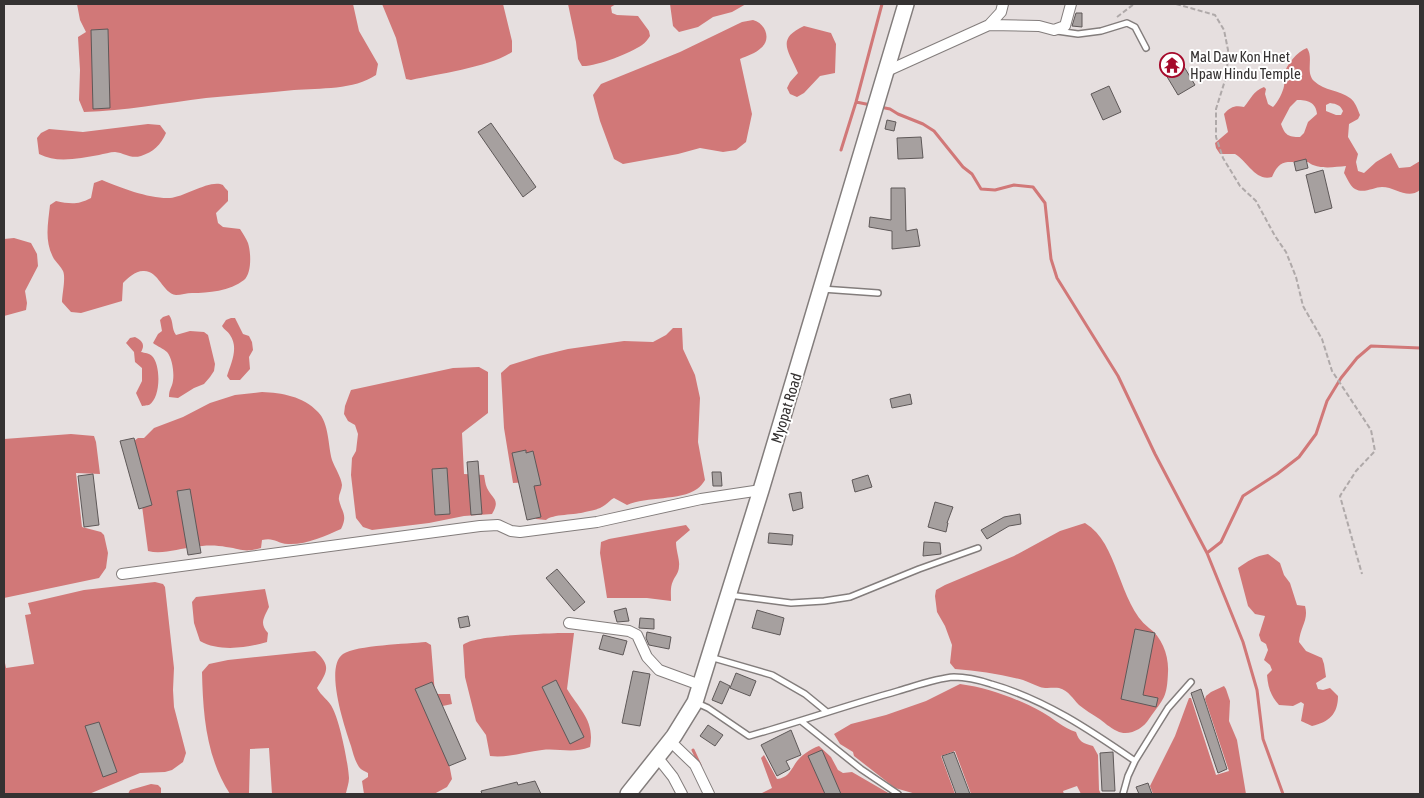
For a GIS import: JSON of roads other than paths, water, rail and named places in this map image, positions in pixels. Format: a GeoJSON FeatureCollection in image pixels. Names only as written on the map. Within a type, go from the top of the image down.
{"type":"FeatureCollection","features":[{"type":"Feature","properties":{"kind":"main road","name":"Myopat Road"},"geometry":{"type":"LineString","coordinates":[[628,794],[658,758],[695,702],[822,289],[906,4]]}},
{"type":"Feature","properties":{"kind":"street"},"geometry":{"type":"LineString","coordinates":[[887,72],[989,25],[1001,12],[1003,4]]}},
{"type":"Feature","properties":{"kind":"street"},"geometry":{"type":"LineString","coordinates":[[989,25],[1039,26],[1054,30],[1065,26],[1071,4]]}},
{"type":"Feature","properties":{"kind":"street"},"geometry":{"type":"LineString","coordinates":[[122,574],[480,526],[498,525],[511,531],[520,532],[597,522],[701,499],[761,490]]}},
{"type":"Feature","properties":{"kind":"street"},"geometry":{"type":"LineString","coordinates":[[570,622],[629,631],[637,635],[647,656],[659,670],[700,686]]}},
{"type":"Feature","properties":{"kind":"street"},"geometry":{"type":"LineString","coordinates":[[670,741],[695,765],[709,794]]}},
{"type":"Feature","properties":{"kind":"street"},"geometry":{"type":"LineString","coordinates":[[658,758],[682,794]]}},
{"type":"Feature","properties":{"kind":"lane"},"geometry":{"type":"LineString","coordinates":[[1054,30],[1078,34],[1101,31],[1118,24],[1127,23],[1135,27],[1146,48]]}},
{"type":"Feature","properties":{"kind":"lane"},"geometry":{"type":"LineString","coordinates":[[822,289],[878,293]]}},
{"type":"Feature","properties":{"kind":"lane"},"geometry":{"type":"LineString","coordinates":[[729,594],[791,603],[850,597],[978,548]]}},
{"type":"Feature","properties":{"kind":"lane"},"geometry":{"type":"LineString","coordinates":[[710,657],[772,675],[805,694],[826,712]]}},
{"type":"Feature","properties":{"kind":"lane"},"geometry":{"type":"LineString","coordinates":[[695,702],[708,708],[749,736],[873,698],[953,677],[975,679],[1016,691],[1084,726],[1135,761]]}},
{"type":"Feature","properties":{"kind":"lane"},"geometry":{"type":"LineString","coordinates":[[1123,794],[1135,761],[1168,708],[1191,682]]}},
{"type":"Feature","properties":{"kind":"lane"},"geometry":{"type":"LineString","coordinates":[[801,721],[861,769],[898,794]]}},
{"type":"Feature","properties":{"kind":"waterway"},"geometry":{"type":"LineString","coordinates":[[841,150],[882,4]]}},
{"type":"Feature","properties":{"kind":"waterway"},"geometry":{"type":"LineString","coordinates":[[856,102],[871,105]]}},
{"type":"Feature","properties":{"kind":"waterway"},"geometry":{"type":"LineString","coordinates":[[880,107],[890,109],[934,131],[963,167],[972,174],[981,189],[995,190],[1014,185],[1033,187],[1045,203],[1051,259],[1057,278],[1118,376],[1155,454],[1207,553],[1243,642],[1257,690],[1263,739],[1283,794]]}},
{"type":"Feature","properties":{"kind":"waterway"},"geometry":{"type":"LineString","coordinates":[[1207,553],[1221,542],[1243,496],[1299,457],[1316,434],[1327,401],[1341,378],[1357,358],[1371,346],[1420,348]]}},
{"type":"Feature","properties":{"kind":"waterway"},"geometry":{"type":"LineString","coordinates":[[693,750],[700,765]]}},
{"type":"Feature","properties":{"kind":"place","name":"Mal Daw Kon Hnet Hpaw Hindu Temple"},"geometry":{"type":"Point","coordinates":[1172,65]}}]}
